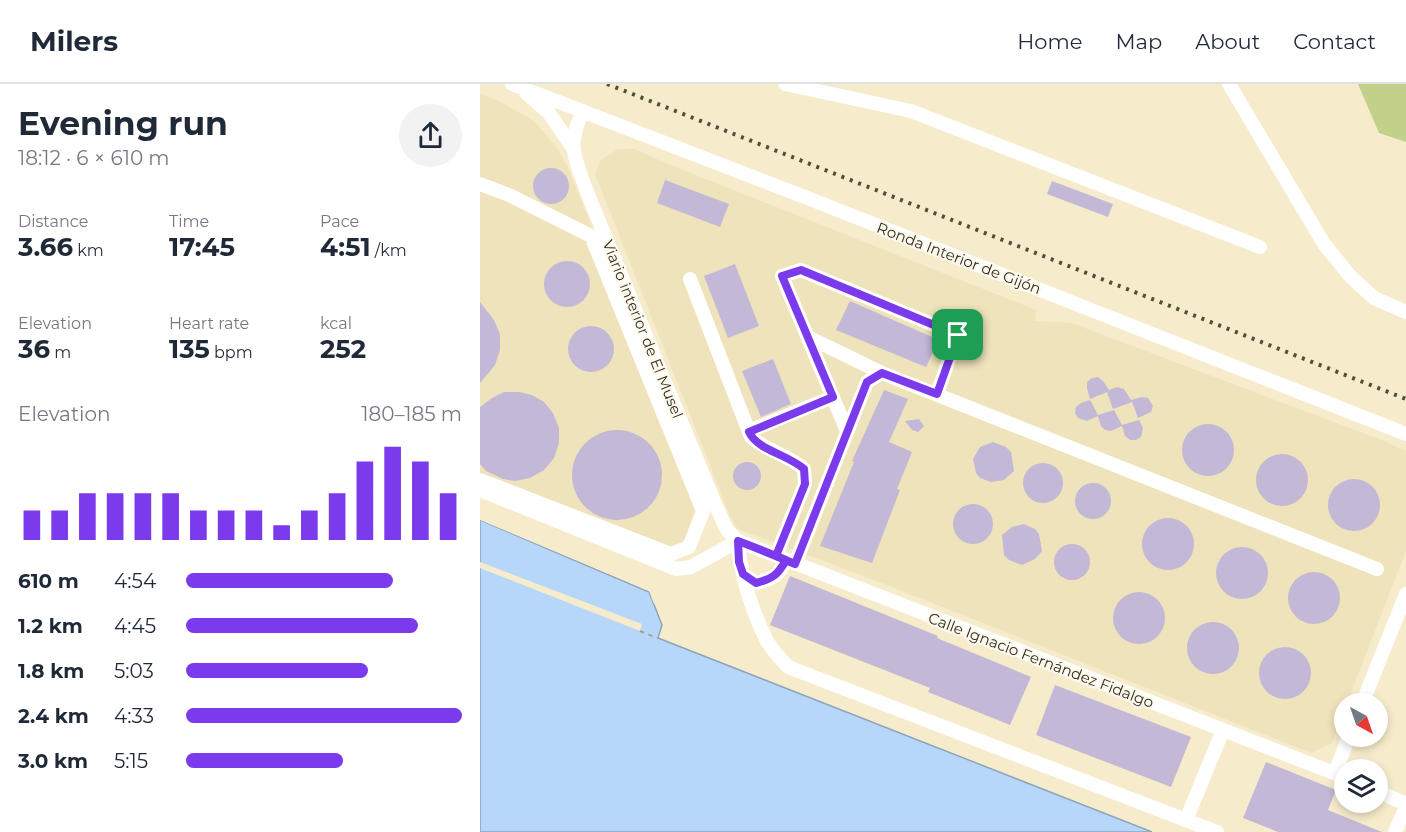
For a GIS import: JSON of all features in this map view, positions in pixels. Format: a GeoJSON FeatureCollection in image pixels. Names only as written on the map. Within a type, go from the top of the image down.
{"type":"FeatureCollection","features":[{"type":"Feature","properties":{"kind":"street"},"geometry":{"type":"LineString","coordinates":[[785,84],[911,111],[1260,247]]}},
{"type":"Feature","properties":{"kind":"street"},"geometry":{"type":"LineString","coordinates":[[1229,84],[1324,244],[1350,276],[1374,298],[1406,312]]}},
{"type":"Feature","properties":{"kind":"street"},"geometry":{"type":"LineString","coordinates":[[515,85],[549,113],[573,148]]}},
{"type":"Feature","properties":{"kind":"street","name":"Ronda Interior de Gijón"},"geometry":{"type":"LineString","coordinates":[[515,85],[1406,434]]}},
{"type":"Feature","properties":{"kind":"street","name":"Viario interior de El Musel"},"geometry":{"type":"LineString","coordinates":[[583,111],[574,129],[573,148],[587,192],[726,530],[738,541]]}},
{"type":"Feature","properties":{"kind":"street"},"geometry":{"type":"LineString","coordinates":[[480,184],[509,195],[591,236],[703,511],[689,546],[671,554],[480,480]]}},
{"type":"Feature","properties":{"kind":"street"},"geometry":{"type":"LineString","coordinates":[[847,431],[782,276],[801,270],[958,335]]}},
{"type":"Feature","properties":{"kind":"street"},"geometry":{"type":"LineString","coordinates":[[690,279],[751,437],[761,445],[795,460],[804,469],[828,478]]}},
{"type":"Feature","properties":{"kind":"street"},"geometry":{"type":"LineString","coordinates":[[937,394],[963,320]]}},
{"type":"Feature","properties":{"kind":"street"},"geometry":{"type":"LineString","coordinates":[[808,337],[882,373],[1377,569]]}},
{"type":"Feature","properties":{"kind":"street"},"geometry":{"type":"LineString","coordinates":[[743,574],[756,583],[772,579],[780,572],[828,478],[867,382],[882,373]]}},
{"type":"Feature","properties":{"kind":"street"},"geometry":{"type":"LineString","coordinates":[[749,432],[833,397]]}},
{"type":"Feature","properties":{"kind":"street"},"geometry":{"type":"LineString","coordinates":[[785,560],[805,484],[804,469]]}},
{"type":"Feature","properties":{"kind":"street"},"geometry":{"type":"LineString","coordinates":[[480,490],[676,569],[691,567],[738,541],[739,562],[768,643],[788,667],[1217,832]]}},
{"type":"Feature","properties":{"kind":"street","name":"Calle Ignacio Fernández Fidalgo"},"geometry":{"type":"LineString","coordinates":[[738,541],[1334,773]]}},
{"type":"Feature","properties":{"kind":"street"},"geometry":{"type":"LineString","coordinates":[[1366,693],[1406,594]]}},
{"type":"Feature","properties":{"kind":"street"},"geometry":{"type":"LineString","coordinates":[[1392,628],[1406,634]]}},
{"type":"Feature","properties":{"kind":"street"},"geometry":{"type":"LineString","coordinates":[[1186,820],[1223,730]]}},
{"type":"Feature","properties":{"kind":"street"},"geometry":{"type":"LineString","coordinates":[[1388,797],[1406,806],[1395,832]]}},
{"type":"Feature","properties":{"kind":"path"},"geometry":{"type":"LineString","coordinates":[[640,631],[657,638]]}},
{"type":"Feature","properties":{"kind":"shaded area"},"geometry":{"type":"Polygon","coordinates":[[[480,94],[499,101],[534,121],[554,144],[566,163],[707,512],[691,550],[669,559],[480,487],[480,94]]]}},
{"type":"Feature","properties":{"kind":"shaded area"},"geometry":{"type":"Polygon","coordinates":[[[618,149],[635,149],[1036,310],[1035,321],[1072,323],[1406,451],[1406,551],[1351,693],[1334,693],[1332,743],[1311,753],[869,578],[738,529],[730,516],[595,174],[601,160],[618,149]]]}},
{"type":"Feature","properties":{"kind":"green space"},"geometry":{"type":"Polygon","coordinates":[[[1358,84],[1406,84],[1406,142],[1379,133],[1358,84]]]}},
{"type":"Feature","properties":{"kind":"water"},"geometry":{"type":"Polygon","coordinates":[[[480,520],[649,592],[662,625],[658,638],[1152,832],[480,832],[480,520]]]}},
{"type":"Feature","properties":{"kind":"pier"},"geometry":{"type":"Polygon","coordinates":[[[480,517],[650,589],[655,600],[654,604],[649,591],[480,520],[480,517]]]}},
{"type":"Feature","properties":{"kind":"pier"},"geometry":{"type":"Polygon","coordinates":[[[480,562],[642,624],[640,631],[480,568],[480,562]]]}},
{"type":"Feature","properties":{"kind":"building"},"geometry":{"type":"Polygon","coordinates":[[[551,168],[564,173],[569,186],[564,199],[551,204],[538,199],[533,186],[538,173],[551,168]]]}},
{"type":"Feature","properties":{"kind":"building"},"geometry":{"type":"Polygon","coordinates":[[[665,180],[729,204],[720,227],[657,203],[665,180]]]}},
{"type":"Feature","properties":{"kind":"building"},"geometry":{"type":"Polygon","coordinates":[[[1052,181],[1113,204],[1108,217],[1047,194],[1052,181]]]}},
{"type":"Feature","properties":{"kind":"building"},"geometry":{"type":"Polygon","coordinates":[[[567,261],[583,268],[590,284],[583,300],[567,307],[551,300],[544,284],[551,268],[567,261]]]}},
{"type":"Feature","properties":{"kind":"building"},"geometry":{"type":"Polygon","coordinates":[[[735,264],[759,326],[728,338],[704,276],[735,264]]]}},
{"type":"Feature","properties":{"kind":"building"},"geometry":{"type":"Polygon","coordinates":[[[850,301],[939,340],[926,367],[836,330],[850,301]]]}},
{"type":"Feature","properties":{"kind":"building"},"geometry":{"type":"Polygon","coordinates":[[[480,302],[494,320],[500,334],[500,350],[495,365],[480,383],[480,302]]]}},
{"type":"Feature","properties":{"kind":"building"},"geometry":{"type":"Polygon","coordinates":[[[591,326],[607,333],[614,349],[607,365],[591,372],[575,365],[568,349],[575,333],[591,326]]]}},
{"type":"Feature","properties":{"kind":"building"},"geometry":{"type":"Polygon","coordinates":[[[773,359],[791,404],[761,417],[742,371],[773,359]]]}},
{"type":"Feature","properties":{"kind":"building"},"geometry":{"type":"Polygon","coordinates":[[[1098,377],[1109,390],[1117,387],[1124,389],[1131,400],[1148,398],[1153,406],[1151,412],[1138,418],[1132,402],[1113,409],[1107,392],[1090,399],[1087,382],[1098,377]]]}},
{"type":"Feature","properties":{"kind":"building"},"geometry":{"type":"Polygon","coordinates":[[[884,390],[908,399],[889,442],[912,452],[872,563],[820,546],[854,462],[852,461],[884,390]]]}},
{"type":"Feature","properties":{"kind":"building"},"geometry":{"type":"Polygon","coordinates":[[[504,392],[532,395],[544,402],[553,413],[559,428],[559,443],[554,458],[544,470],[530,478],[515,481],[503,479],[486,471],[480,464],[480,407],[504,392]]]}},
{"type":"Feature","properties":{"kind":"building"},"geometry":{"type":"Polygon","coordinates":[[[1090,400],[1098,415],[1114,410],[1122,425],[1139,420],[1143,428],[1141,437],[1130,440],[1125,436],[1122,426],[1111,431],[1105,430],[1098,416],[1087,421],[1078,418],[1075,413],[1076,407],[1090,400]]]}},
{"type":"Feature","properties":{"kind":"building"},"geometry":{"type":"Polygon","coordinates":[[[919,419],[924,426],[918,432],[912,430],[905,421],[919,419]]]}},
{"type":"Feature","properties":{"kind":"building"},"geometry":{"type":"Polygon","coordinates":[[[1208,424],[1218,426],[1226,432],[1232,440],[1234,450],[1232,460],[1226,468],[1218,474],[1208,476],[1198,474],[1190,468],[1184,460],[1182,450],[1184,440],[1190,432],[1198,426],[1208,424]]]}},
{"type":"Feature","properties":{"kind":"building"},"geometry":{"type":"Polygon","coordinates":[[[617,430],[642,438],[654,450],[662,475],[654,500],[642,512],[617,520],[592,512],[580,500],[572,475],[580,450],[592,438],[617,430]]]}},
{"type":"Feature","properties":{"kind":"building"},"geometry":{"type":"Polygon","coordinates":[[[993,442],[1006,447],[1011,452],[1014,471],[1004,480],[991,482],[980,478],[976,473],[973,459],[980,447],[993,442]]]}},
{"type":"Feature","properties":{"kind":"building"},"geometry":{"type":"Polygon","coordinates":[[[1282,454],[1292,456],[1300,462],[1306,470],[1308,480],[1306,490],[1300,498],[1292,504],[1282,506],[1272,504],[1264,498],[1258,490],[1256,480],[1258,470],[1264,462],[1272,456],[1282,454]]]}},
{"type":"Feature","properties":{"kind":"building"},"geometry":{"type":"Polygon","coordinates":[[[747,462],[757,466],[761,476],[757,486],[747,490],[737,486],[733,476],[737,466],[747,462]]]}},
{"type":"Feature","properties":{"kind":"building"},"geometry":{"type":"Polygon","coordinates":[[[1043,463],[1051,464],[1057,469],[1062,475],[1062,491],[1057,497],[1051,502],[1043,503],[1035,502],[1029,497],[1024,491],[1023,483],[1024,475],[1029,469],[1035,464],[1043,463]]]}},
{"type":"Feature","properties":{"kind":"building"},"geometry":{"type":"Polygon","coordinates":[[[1354,479],[1364,481],[1372,487],[1378,495],[1380,505],[1378,515],[1372,523],[1364,529],[1354,531],[1344,529],[1336,523],[1330,515],[1328,505],[1330,495],[1336,487],[1344,481],[1354,479]]]}},
{"type":"Feature","properties":{"kind":"building"},"geometry":{"type":"Polygon","coordinates":[[[1093,483],[1106,488],[1111,501],[1106,514],[1093,519],[1080,514],[1075,501],[1080,488],[1093,483]]]}},
{"type":"Feature","properties":{"kind":"building"},"geometry":{"type":"Polygon","coordinates":[[[973,504],[981,505],[987,510],[992,516],[992,532],[987,538],[981,543],[973,544],[965,543],[959,538],[954,532],[953,524],[954,516],[959,510],[965,505],[973,504]]]}},
{"type":"Feature","properties":{"kind":"building"},"geometry":{"type":"Polygon","coordinates":[[[1168,518],[1178,520],[1186,526],[1192,534],[1194,544],[1192,554],[1186,562],[1178,568],[1168,570],[1158,568],[1150,562],[1144,554],[1142,544],[1144,534],[1150,526],[1158,520],[1168,518]]]}},
{"type":"Feature","properties":{"kind":"building"},"geometry":{"type":"Polygon","coordinates":[[[1024,524],[1035,529],[1039,534],[1042,551],[1035,559],[1022,565],[1009,560],[1004,555],[1002,535],[1012,527],[1024,524]]]}},
{"type":"Feature","properties":{"kind":"building"},"geometry":{"type":"Polygon","coordinates":[[[1072,544],[1085,549],[1090,562],[1085,575],[1072,580],[1059,575],[1054,562],[1059,549],[1072,544]]]}},
{"type":"Feature","properties":{"kind":"building"},"geometry":{"type":"Polygon","coordinates":[[[1242,547],[1252,549],[1260,555],[1266,563],[1268,573],[1266,583],[1260,591],[1252,597],[1242,599],[1232,597],[1224,591],[1218,583],[1216,573],[1218,563],[1224,555],[1232,549],[1242,547]]]}},
{"type":"Feature","properties":{"kind":"building"},"geometry":{"type":"Polygon","coordinates":[[[1314,572],[1324,574],[1332,580],[1338,588],[1340,598],[1338,608],[1332,616],[1324,622],[1314,624],[1304,622],[1296,616],[1290,608],[1288,598],[1290,588],[1296,580],[1304,574],[1314,572]]]}},
{"type":"Feature","properties":{"kind":"building"},"geometry":{"type":"Polygon","coordinates":[[[790,576],[938,636],[937,638],[1031,677],[1010,725],[928,692],[930,688],[770,625],[790,576]]]}},
{"type":"Feature","properties":{"kind":"building"},"geometry":{"type":"Polygon","coordinates":[[[1139,592],[1149,594],[1157,600],[1163,608],[1165,618],[1163,628],[1157,636],[1149,642],[1139,644],[1129,642],[1121,636],[1115,628],[1113,618],[1115,608],[1121,600],[1129,594],[1139,592]]]}},
{"type":"Feature","properties":{"kind":"building"},"geometry":{"type":"Polygon","coordinates":[[[1213,622],[1223,624],[1231,630],[1237,638],[1239,648],[1237,658],[1231,666],[1223,672],[1213,674],[1203,672],[1195,666],[1189,658],[1187,648],[1189,638],[1195,630],[1203,624],[1213,622]]]}},
{"type":"Feature","properties":{"kind":"building"},"geometry":{"type":"Polygon","coordinates":[[[1285,647],[1295,649],[1303,655],[1309,663],[1311,673],[1309,683],[1303,691],[1295,697],[1285,699],[1275,697],[1267,691],[1261,683],[1259,673],[1261,663],[1267,655],[1275,649],[1285,647]]]}},
{"type":"Feature","properties":{"kind":"building"},"geometry":{"type":"Polygon","coordinates":[[[1055,685],[1191,737],[1171,787],[1036,735],[1055,685]]]}},
{"type":"Feature","properties":{"kind":"building"},"geometry":{"type":"Polygon","coordinates":[[[1266,762],[1334,789],[1328,810],[1382,832],[1278,832],[1243,818],[1266,762]]]}},
{"type":"Feature","properties":{"kind":"railway"},"geometry":{"type":"LineString","coordinates":[[607,84],[1406,399]]}},
{"type":"Feature","properties":{"kind":"route"},"geometry":{"type":"LineString","coordinates":[[958,335],[801,270],[782,276],[833,397],[749,432],[751,437],[761,445],[795,460],[804,469],[805,484],[776,556],[786,560],[780,572],[772,579],[756,583],[743,574],[739,562],[738,541],[786,560],[795,564],[867,382],[882,373],[937,394],[958,335]]}}]}
